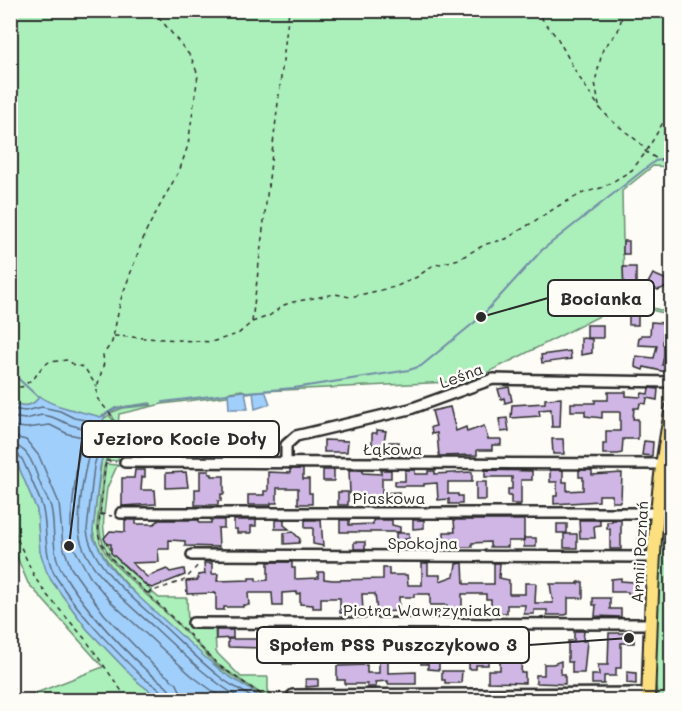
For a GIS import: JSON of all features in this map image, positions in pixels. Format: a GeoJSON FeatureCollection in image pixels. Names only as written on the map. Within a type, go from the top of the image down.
{"type":"FeatureCollection","features":[{"type":"Feature","properties":{"kind":"main road","name":"Armii Poznań"},"geometry":{"type":"LineString","coordinates":[[648,697],[654,557],[661,464],[672,407]]}},
{"type":"Feature","properties":{"kind":"street","name":"Leśna"},"geometry":{"type":"LineString","coordinates":[[286,462],[286,445],[296,436],[410,409],[493,379],[672,382]]}},
{"type":"Feature","properties":{"kind":"street","name":"Łąkowa"},"geometry":{"type":"LineString","coordinates":[[122,462],[661,464]]}},
{"type":"Feature","properties":{"kind":"street","name":"Piaskowa"},"geometry":{"type":"LineString","coordinates":[[117,514],[657,513]]}},
{"type":"Feature","properties":{"kind":"street","name":"Spokojna"},"geometry":{"type":"LineString","coordinates":[[196,555],[654,557]]}},
{"type":"Feature","properties":{"kind":"street","name":"Piotra Wawrzyniaka"},"geometry":{"type":"LineString","coordinates":[[193,623],[651,624]]}},
{"type":"Feature","properties":{"kind":"street"},"geometry":{"type":"LineString","coordinates":[[292,694],[648,697]]}},
{"type":"Feature","properties":{"kind":"path"},"geometry":{"type":"LineString","coordinates":[[153,10],[191,57],[198,75],[188,145],[180,169],[146,231],[122,299],[112,342],[104,351],[97,398],[114,419],[115,430],[106,461],[98,534],[106,551],[118,566],[222,669],[269,700],[279,693],[292,694]]}},
{"type":"Feature","properties":{"kind":"path"},"geometry":{"type":"LineString","coordinates":[[252,322],[289,10]]}},
{"type":"Feature","properties":{"kind":"path"},"geometry":{"type":"LineString","coordinates":[[535,10],[558,39],[577,74],[599,107],[611,120],[640,143],[646,152],[657,159],[672,159]]}},
{"type":"Feature","properties":{"kind":"path"},"geometry":{"type":"LineString","coordinates":[[599,107],[595,82],[603,49],[618,31],[624,10]]}},
{"type":"Feature","properties":{"kind":"path"},"geometry":{"type":"LineString","coordinates":[[114,336],[211,342],[238,334],[252,322],[269,316],[292,302],[335,294],[350,297],[390,288],[417,277],[430,267],[459,259],[486,244],[506,239],[560,205],[583,193],[604,187],[630,171],[646,152],[672,107]]}},
{"type":"Feature","properties":{"kind":"path"},"geometry":{"type":"LineString","coordinates":[[10,386],[22,387],[49,362],[68,360],[86,369],[97,387]]}},
{"type":"Feature","properties":{"kind":"path"},"geometry":{"type":"LineString","coordinates":[[106,461],[122,462]]}},
{"type":"Feature","properties":{"kind":"path"},"geometry":{"type":"LineString","coordinates":[[99,514],[117,514]]}},
{"type":"Feature","properties":{"kind":"path"},"geometry":{"type":"LineString","coordinates":[[10,523],[35,578],[86,640],[127,700]]}},
{"type":"Feature","properties":{"kind":"path"},"geometry":{"type":"LineString","coordinates":[[147,593],[184,580],[201,562],[196,555]]}},
{"type":"Feature","properties":{"kind":"green space"},"geometry":{"type":"Polygon","coordinates":[[[11,11],[671,11],[671,167],[653,166],[622,191],[624,293],[610,292],[606,298],[612,303],[623,300],[668,312],[671,340],[667,314],[625,303],[471,381],[247,393],[242,390],[230,392],[227,396],[162,404],[119,414],[116,451],[119,461],[107,460],[115,430],[110,413],[123,408],[151,405],[150,403],[115,408],[101,417],[60,407],[40,396],[34,403],[27,405],[11,402],[11,11]]]}},
{"type":"Feature","properties":{"kind":"green space"},"geometry":{"type":"Polygon","coordinates":[[[109,415],[113,420],[114,430],[104,467],[97,524],[100,542],[105,552],[117,567],[182,628],[216,665],[269,700],[261,700],[191,646],[128,585],[110,565],[98,546],[93,530],[102,457],[102,420],[109,415]]]}},
{"type":"Feature","properties":{"kind":"green space"},"geometry":{"type":"Polygon","coordinates":[[[671,432],[672,584],[666,700],[658,700],[654,672],[661,513],[671,432]]]}},
{"type":"Feature","properties":{"kind":"green space"},"geometry":{"type":"Polygon","coordinates":[[[10,455],[18,465],[37,510],[40,551],[51,580],[87,629],[138,682],[162,700],[18,700],[103,667],[28,583],[11,543],[10,455]]]}},
{"type":"Feature","properties":{"kind":"green space"},"geometry":{"type":"Polygon","coordinates":[[[106,464],[127,466],[117,466],[107,488],[104,514],[100,513],[106,464]]]}},
{"type":"Feature","properties":{"kind":"green space"},"geometry":{"type":"Polygon","coordinates":[[[99,515],[104,515],[104,529],[110,550],[152,591],[147,593],[112,559],[102,540],[99,515]]]}},
{"type":"Feature","properties":{"kind":"green space"},"geometry":{"type":"Polygon","coordinates":[[[639,516],[645,516],[649,520],[647,553],[638,553],[639,516]]]}},
{"type":"Feature","properties":{"kind":"green space"},"geometry":{"type":"Polygon","coordinates":[[[152,592],[159,598],[187,598],[188,626],[215,627],[216,652],[241,677],[268,677],[268,690],[274,700],[270,700],[271,698],[269,699],[217,664],[148,594],[152,592]]]}},
{"type":"Feature","properties":{"kind":"water"},"geometry":{"type":"Polygon","coordinates":[[[245,391],[248,409],[229,409],[228,393],[245,391]]]}},
{"type":"Feature","properties":{"kind":"water"},"geometry":{"type":"Polygon","coordinates":[[[263,391],[270,404],[255,409],[253,392],[263,391]]]}},
{"type":"Feature","properties":{"kind":"water"},"geometry":{"type":"Polygon","coordinates":[[[39,396],[68,409],[101,417],[106,414],[103,420],[107,424],[108,434],[100,467],[93,537],[108,564],[128,587],[207,659],[225,674],[253,691],[261,700],[162,700],[138,682],[87,629],[51,580],[40,551],[37,510],[11,454],[11,402],[27,405],[34,403],[39,396]]]}},
{"type":"Feature","properties":{"kind":"building"},"geometry":{"type":"Polygon","coordinates":[[[623,241],[629,241],[629,254],[623,254],[623,241]]]}},
{"type":"Feature","properties":{"kind":"building"},"geometry":{"type":"Polygon","coordinates":[[[623,267],[636,267],[636,292],[624,292],[623,267]]]}},
{"type":"Feature","properties":{"kind":"building"},"geometry":{"type":"Polygon","coordinates":[[[671,269],[672,285],[658,290],[647,285],[653,274],[667,280],[671,269]]]}},
{"type":"Feature","properties":{"kind":"building"},"geometry":{"type":"Polygon","coordinates":[[[638,305],[638,325],[629,325],[629,309],[636,309],[638,305]]]}},
{"type":"Feature","properties":{"kind":"building"},"geometry":{"type":"Polygon","coordinates":[[[651,322],[664,323],[663,344],[667,345],[662,365],[672,367],[670,373],[635,367],[636,356],[654,358],[657,346],[638,345],[641,335],[650,335],[651,322]]]}},
{"type":"Feature","properties":{"kind":"building"},"geometry":{"type":"Polygon","coordinates":[[[587,325],[603,325],[603,338],[587,338],[587,325]]]}},
{"type":"Feature","properties":{"kind":"building"},"geometry":{"type":"Polygon","coordinates":[[[581,338],[592,339],[592,353],[581,355],[581,338]]]}},
{"type":"Feature","properties":{"kind":"building"},"geometry":{"type":"Polygon","coordinates":[[[570,351],[571,359],[542,363],[541,355],[570,351]]]}},
{"type":"Feature","properties":{"kind":"building"},"geometry":{"type":"Polygon","coordinates":[[[509,387],[512,401],[505,403],[498,389],[509,387]]]}},
{"type":"Feature","properties":{"kind":"building"},"geometry":{"type":"Polygon","coordinates":[[[649,388],[658,389],[657,400],[647,398],[646,404],[640,403],[639,408],[634,408],[633,419],[638,419],[638,439],[623,439],[622,453],[603,454],[606,431],[620,431],[620,412],[602,412],[602,418],[585,416],[585,411],[571,411],[571,403],[595,403],[595,400],[608,400],[608,392],[626,392],[626,396],[641,397],[642,393],[648,394],[649,388]]]}},
{"type":"Feature","properties":{"kind":"building"},"geometry":{"type":"Polygon","coordinates":[[[561,398],[560,427],[552,427],[551,409],[539,410],[540,416],[511,418],[512,405],[545,403],[545,399],[561,398]]]}},
{"type":"Feature","properties":{"kind":"building"},"geometry":{"type":"Polygon","coordinates":[[[450,407],[456,431],[466,427],[467,432],[484,426],[488,439],[501,439],[501,445],[492,445],[492,450],[477,450],[477,455],[439,456],[437,433],[432,434],[431,427],[436,426],[432,411],[450,407]]]}},
{"type":"Feature","properties":{"kind":"building"},"geometry":{"type":"Polygon","coordinates":[[[507,418],[509,431],[501,432],[499,419],[507,418]]]}},
{"type":"Feature","properties":{"kind":"building"},"geometry":{"type":"Polygon","coordinates":[[[377,430],[386,431],[383,446],[372,446],[372,433],[377,433],[377,430]]]}},
{"type":"Feature","properties":{"kind":"building"},"geometry":{"type":"Polygon","coordinates":[[[552,439],[563,439],[564,454],[553,454],[552,439]]]}},
{"type":"Feature","properties":{"kind":"building"},"geometry":{"type":"Polygon","coordinates":[[[324,440],[348,441],[347,452],[324,452],[324,440]]]}},
{"type":"Feature","properties":{"kind":"building"},"geometry":{"type":"Polygon","coordinates":[[[644,441],[653,442],[652,456],[642,455],[644,441]]]}},
{"type":"Feature","properties":{"kind":"building"},"geometry":{"type":"Polygon","coordinates":[[[389,442],[399,442],[399,456],[389,456],[389,442]]]}},
{"type":"Feature","properties":{"kind":"building"},"geometry":{"type":"Polygon","coordinates":[[[290,469],[303,469],[303,479],[309,479],[312,504],[298,504],[298,488],[277,488],[277,503],[248,505],[248,495],[264,495],[264,491],[268,491],[268,472],[290,473],[290,469]]]}},
{"type":"Feature","properties":{"kind":"building"},"geometry":{"type":"Polygon","coordinates":[[[135,470],[145,470],[141,490],[155,490],[156,504],[122,506],[122,478],[134,478],[135,470]]]}},
{"type":"Feature","properties":{"kind":"building"},"geometry":{"type":"Polygon","coordinates":[[[323,470],[334,470],[334,481],[323,481],[323,470]]]}},
{"type":"Feature","properties":{"kind":"building"},"geometry":{"type":"Polygon","coordinates":[[[349,470],[381,474],[381,470],[391,470],[391,478],[382,478],[382,493],[399,492],[400,506],[390,506],[390,500],[378,500],[378,505],[371,505],[371,495],[350,494],[349,470]]]}},
{"type":"Feature","properties":{"kind":"building"},"geometry":{"type":"Polygon","coordinates":[[[405,470],[415,470],[415,474],[428,474],[428,471],[435,471],[435,474],[472,472],[472,482],[448,482],[448,494],[462,496],[462,504],[449,504],[449,499],[438,500],[437,483],[424,484],[424,486],[395,486],[395,481],[405,481],[405,470]]]}},
{"type":"Feature","properties":{"kind":"building"},"geometry":{"type":"Polygon","coordinates":[[[485,470],[532,471],[532,480],[521,480],[521,504],[511,504],[511,496],[508,496],[508,489],[512,489],[512,477],[485,477],[485,470]]]}},
{"type":"Feature","properties":{"kind":"building"},"geometry":{"type":"Polygon","coordinates":[[[550,470],[563,470],[563,482],[567,482],[567,491],[583,490],[583,477],[579,477],[579,470],[592,470],[592,475],[622,473],[620,502],[612,502],[612,495],[599,495],[599,501],[554,504],[554,496],[557,496],[557,482],[550,482],[550,470]]]}},
{"type":"Feature","properties":{"kind":"building"},"geometry":{"type":"Polygon","coordinates":[[[200,471],[209,471],[212,476],[224,476],[224,494],[221,494],[221,501],[218,501],[218,505],[195,505],[195,489],[200,489],[200,471]]]}},
{"type":"Feature","properties":{"kind":"building"},"geometry":{"type":"Polygon","coordinates":[[[186,472],[188,487],[166,488],[166,473],[186,472]]]}},
{"type":"Feature","properties":{"kind":"building"},"geometry":{"type":"Polygon","coordinates":[[[476,482],[486,482],[486,500],[476,500],[476,482]]]}},
{"type":"Feature","properties":{"kind":"building"},"geometry":{"type":"Polygon","coordinates":[[[338,492],[348,492],[348,505],[338,505],[338,492]]]}},
{"type":"Feature","properties":{"kind":"building"},"geometry":{"type":"Polygon","coordinates":[[[125,520],[136,520],[136,524],[154,524],[159,520],[199,520],[199,523],[211,523],[211,520],[224,520],[224,528],[218,528],[219,547],[185,546],[185,541],[169,540],[169,549],[158,549],[159,562],[132,563],[147,577],[167,569],[170,572],[184,569],[185,575],[152,588],[111,553],[111,544],[107,544],[104,538],[110,531],[125,532],[125,520]]]}},
{"type":"Feature","properties":{"kind":"building"},"geometry":{"type":"Polygon","coordinates":[[[234,520],[256,520],[256,526],[251,526],[251,533],[237,533],[237,529],[234,529],[234,520]]]}},
{"type":"Feature","properties":{"kind":"building"},"geometry":{"type":"Polygon","coordinates":[[[275,520],[284,520],[284,525],[289,529],[275,529],[275,520]]]}},
{"type":"Feature","properties":{"kind":"building"},"geometry":{"type":"Polygon","coordinates":[[[305,520],[321,520],[323,546],[313,544],[313,528],[305,528],[305,520]]]}},
{"type":"Feature","properties":{"kind":"building"},"geometry":{"type":"Polygon","coordinates":[[[340,520],[349,520],[349,525],[373,524],[373,520],[392,520],[392,525],[400,527],[400,532],[340,532],[340,520]]]}},
{"type":"Feature","properties":{"kind":"building"},"geometry":{"type":"Polygon","coordinates":[[[413,520],[424,520],[424,528],[413,529],[413,520]]]}},
{"type":"Feature","properties":{"kind":"building"},"geometry":{"type":"Polygon","coordinates":[[[454,520],[524,520],[524,541],[508,541],[508,547],[490,547],[490,542],[472,543],[472,547],[456,547],[456,540],[444,541],[444,532],[455,532],[454,520]]]}},
{"type":"Feature","properties":{"kind":"building"},"geometry":{"type":"Polygon","coordinates":[[[579,520],[600,520],[600,525],[594,526],[595,538],[580,538],[579,520]]]}},
{"type":"Feature","properties":{"kind":"building"},"geometry":{"type":"Polygon","coordinates":[[[612,520],[621,520],[621,549],[610,549],[610,529],[607,529],[607,522],[612,522],[612,520]]]}},
{"type":"Feature","properties":{"kind":"building"},"geometry":{"type":"Polygon","coordinates":[[[557,524],[567,524],[567,533],[557,533],[557,524]]]}},
{"type":"Feature","properties":{"kind":"building"},"geometry":{"type":"Polygon","coordinates":[[[293,532],[300,539],[299,543],[284,544],[284,533],[293,532]]]}},
{"type":"Feature","properties":{"kind":"building"},"geometry":{"type":"Polygon","coordinates":[[[396,533],[409,533],[409,539],[405,539],[405,548],[396,548],[396,533]]]}},
{"type":"Feature","properties":{"kind":"building"},"geometry":{"type":"Polygon","coordinates":[[[564,534],[577,534],[577,548],[564,548],[564,534]]]}},
{"type":"Feature","properties":{"kind":"building"},"geometry":{"type":"Polygon","coordinates":[[[524,538],[536,538],[536,547],[524,547],[524,538]]]}},
{"type":"Feature","properties":{"kind":"building"},"geometry":{"type":"Polygon","coordinates":[[[354,542],[365,542],[365,549],[354,549],[354,542]]]}},
{"type":"Feature","properties":{"kind":"building"},"geometry":{"type":"Polygon","coordinates":[[[268,562],[292,562],[292,568],[295,568],[295,579],[318,578],[318,572],[324,572],[324,579],[383,579],[383,568],[389,568],[389,575],[407,575],[408,585],[422,585],[422,563],[428,563],[428,575],[440,575],[440,581],[454,576],[456,564],[463,563],[464,584],[494,584],[494,563],[500,563],[499,578],[509,580],[509,594],[525,594],[525,583],[536,583],[535,603],[553,603],[550,584],[583,582],[583,598],[568,598],[568,614],[565,615],[547,615],[547,610],[534,610],[534,614],[524,614],[525,605],[507,605],[507,613],[491,613],[491,599],[486,599],[486,594],[462,594],[462,607],[458,607],[458,613],[447,613],[447,605],[430,605],[430,594],[399,597],[399,611],[377,612],[375,594],[362,594],[363,612],[340,613],[340,598],[321,598],[321,608],[313,608],[313,605],[300,604],[300,593],[297,594],[297,592],[282,593],[282,606],[273,606],[272,593],[248,593],[249,605],[224,607],[224,610],[216,610],[216,593],[187,594],[186,581],[198,580],[198,575],[205,574],[204,563],[212,563],[212,574],[218,574],[217,581],[256,578],[256,581],[268,580],[268,562]]]}},
{"type":"Feature","properties":{"kind":"building"},"geometry":{"type":"Polygon","coordinates":[[[621,578],[621,581],[634,582],[634,595],[628,592],[611,592],[611,579],[621,578]]]}},
{"type":"Feature","properties":{"kind":"building"},"geometry":{"type":"Polygon","coordinates":[[[593,598],[610,598],[610,609],[621,609],[621,617],[595,616],[596,605],[593,605],[593,598]]]}},
{"type":"Feature","properties":{"kind":"building"},"geometry":{"type":"Polygon","coordinates":[[[216,630],[233,630],[233,638],[216,639],[216,630]]]}},
{"type":"Feature","properties":{"kind":"building"},"geometry":{"type":"Polygon","coordinates":[[[270,630],[300,630],[300,637],[305,637],[304,650],[294,650],[295,664],[283,664],[283,656],[265,655],[265,648],[228,647],[228,639],[269,639],[270,630]]]}},
{"type":"Feature","properties":{"kind":"building"},"geometry":{"type":"Polygon","coordinates":[[[338,630],[354,630],[354,636],[367,636],[367,630],[377,630],[377,633],[390,633],[390,630],[428,631],[427,637],[421,637],[421,644],[409,644],[409,638],[388,639],[388,673],[416,672],[416,684],[388,684],[388,681],[375,682],[376,687],[367,687],[367,684],[345,684],[345,680],[337,680],[337,666],[367,665],[367,673],[379,673],[379,652],[362,653],[362,648],[356,648],[356,642],[338,641],[338,630]]]}},
{"type":"Feature","properties":{"kind":"building"},"geometry":{"type":"Polygon","coordinates":[[[492,630],[494,637],[507,637],[507,634],[513,634],[513,630],[524,630],[524,640],[520,640],[520,655],[522,655],[521,673],[525,673],[525,683],[488,682],[488,670],[500,670],[500,660],[511,660],[511,648],[501,645],[488,645],[488,665],[476,665],[476,669],[469,669],[469,659],[478,659],[478,648],[459,648],[459,631],[492,630]]]}},
{"type":"Feature","properties":{"kind":"building"},"geometry":{"type":"Polygon","coordinates":[[[574,631],[584,631],[583,641],[587,641],[584,673],[572,673],[572,662],[568,662],[568,641],[574,641],[574,631]]]}},
{"type":"Feature","properties":{"kind":"building"},"geometry":{"type":"Polygon","coordinates":[[[609,633],[634,633],[634,643],[621,643],[621,668],[616,668],[616,676],[604,676],[604,684],[592,684],[592,675],[599,675],[598,665],[608,665],[609,633]]]}},
{"type":"Feature","properties":{"kind":"building"},"geometry":{"type":"Polygon","coordinates":[[[421,658],[439,658],[439,670],[428,669],[428,664],[421,664],[421,658]]]}},
{"type":"Feature","properties":{"kind":"building"},"geometry":{"type":"Polygon","coordinates":[[[561,661],[561,674],[565,674],[565,684],[536,683],[536,675],[544,675],[544,664],[561,661]]]}},
{"type":"Feature","properties":{"kind":"building"},"geometry":{"type":"Polygon","coordinates":[[[442,671],[462,671],[461,683],[445,683],[445,680],[442,680],[442,671]]]}},
{"type":"Feature","properties":{"kind":"building"},"geometry":{"type":"Polygon","coordinates":[[[627,672],[636,673],[636,684],[627,683],[627,672]]]}},
{"type":"Feature","properties":{"kind":"building"},"geometry":{"type":"Polygon","coordinates":[[[306,679],[318,679],[318,686],[306,687],[306,679]]]}},
{"type":"Feature","properties":{"kind":"waterway"},"geometry":{"type":"LineString","coordinates":[[246,392],[294,388],[409,370],[421,366],[481,317],[542,250],[655,161],[672,163]]}},
{"type":"Feature","properties":{"kind":"waterway"},"geometry":{"type":"LineString","coordinates":[[10,371],[38,397]]}},
{"type":"Feature","properties":{"kind":"waterway"},"geometry":{"type":"LineString","coordinates":[[163,402],[227,394]]}},
{"type":"Feature","properties":{"kind":"waterway"},"geometry":{"type":"LineString","coordinates":[[106,414],[117,408],[151,404]]}},
{"type":"Feature","properties":{"kind":"railway"},"geometry":{"type":"LineString","coordinates":[[668,700],[672,633]]}},
{"type":"Feature","properties":{"kind":"place","name":"Bocianka"},"geometry":{"type":"Point","coordinates":[481,317]}},
{"type":"Feature","properties":{"kind":"place","name":"Jezioro Kocie Doły"},"geometry":{"type":"Point","coordinates":[69,546]}},
{"type":"Feature","properties":{"kind":"place","name":"Społem PSS Puszczykowo 3"},"geometry":{"type":"Point","coordinates":[629,638]}}]}
